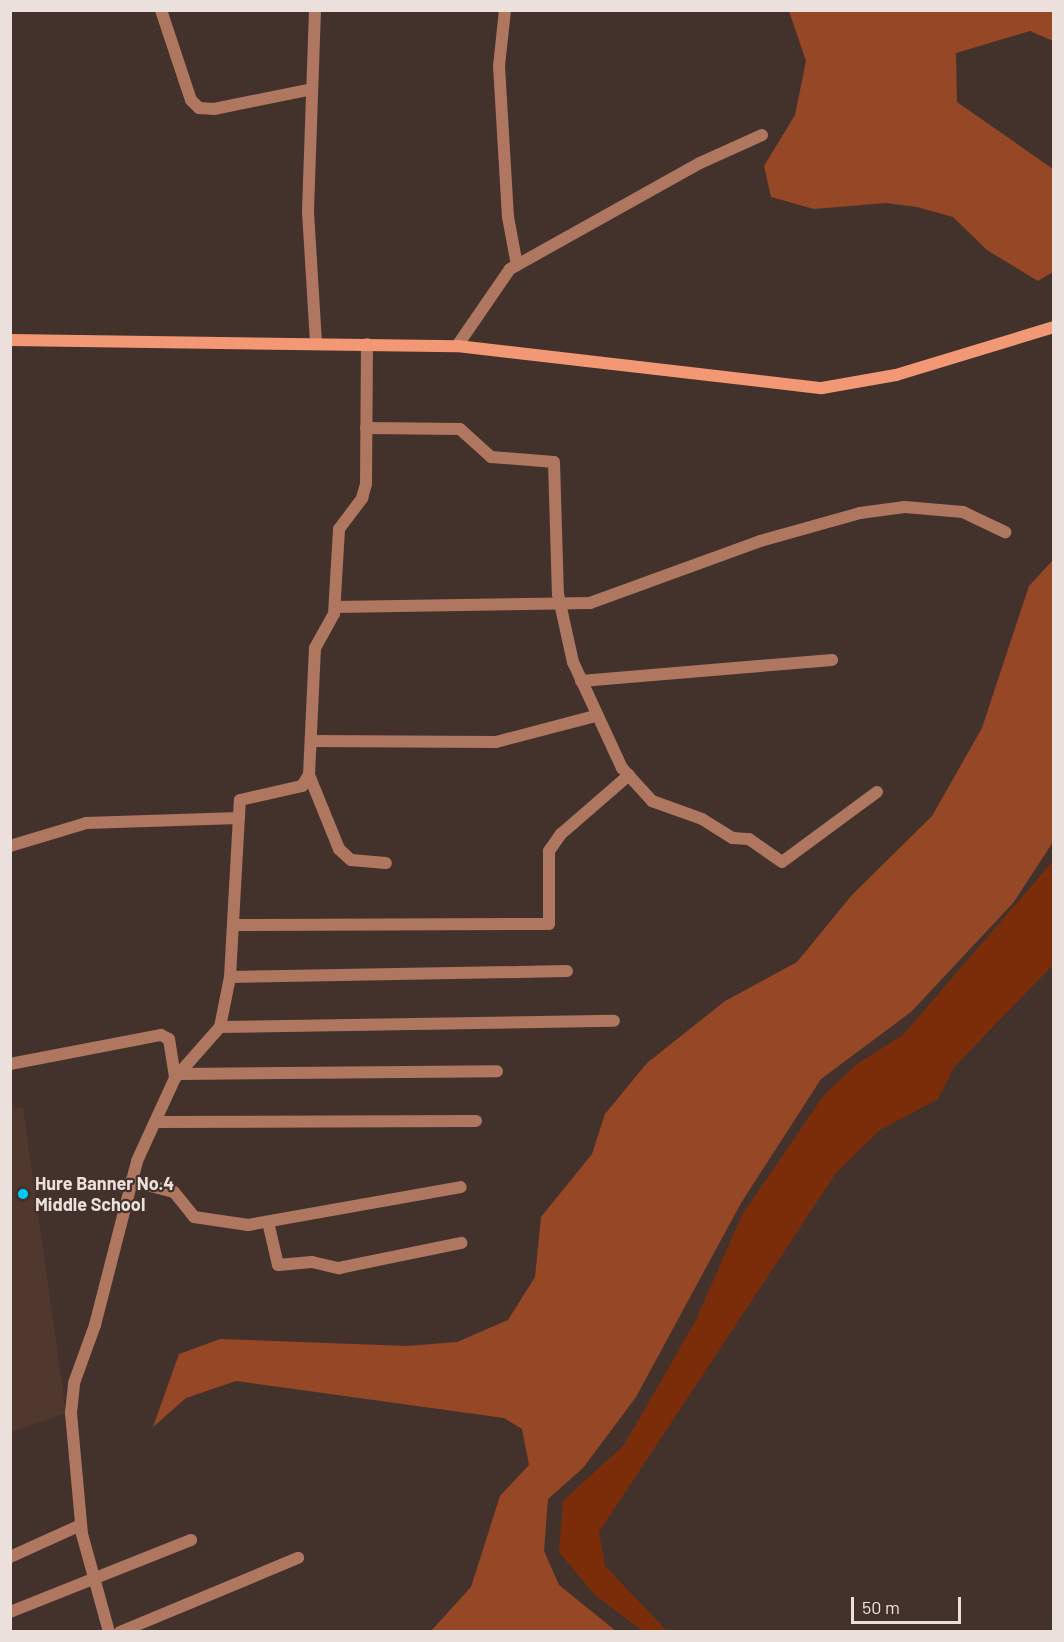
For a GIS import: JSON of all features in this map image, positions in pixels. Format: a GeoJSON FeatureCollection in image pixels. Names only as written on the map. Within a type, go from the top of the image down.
{"type":"FeatureCollection","features":[{"type":"Feature","properties":{"kind":"street"},"geometry":{"type":"LineString","coordinates":[[160,10],[191,100],[199,108],[214,109],[312,89]]}},
{"type":"Feature","properties":{"kind":"street"},"geometry":{"type":"LineString","coordinates":[[315,10],[308,212],[316,343]]}},
{"type":"Feature","properties":{"kind":"street"},"geometry":{"type":"LineString","coordinates":[[505,10],[499,66],[508,216],[517,265]]}},
{"type":"Feature","properties":{"kind":"street"},"geometry":{"type":"LineString","coordinates":[[457,346],[494,288],[517,265],[700,163],[762,135]]}},
{"type":"Feature","properties":{"kind":"street"},"geometry":{"type":"LineString","coordinates":[[10,339],[457,346],[822,388],[896,375],[1053,327]]}},
{"type":"Feature","properties":{"kind":"street"},"geometry":{"type":"LineString","coordinates":[[367,344],[362,498],[339,529],[335,607],[315,648],[309,775],[339,849],[351,860],[386,863]]}},
{"type":"Feature","properties":{"kind":"street"},"geometry":{"type":"LineString","coordinates":[[366,428],[460,429],[491,457],[554,462],[561,603],[581,681],[594,716],[628,775],[652,801],[702,819],[733,838],[749,839],[782,862],[877,792]]}},
{"type":"Feature","properties":{"kind":"street"},"geometry":{"type":"LineString","coordinates":[[335,607],[590,603],[760,542],[860,513],[905,507],[963,512],[1005,532]]}},
{"type":"Feature","properties":{"kind":"street"},"geometry":{"type":"LineString","coordinates":[[581,681],[832,660]]}},
{"type":"Feature","properties":{"kind":"street"},"geometry":{"type":"LineString","coordinates":[[311,741],[496,742],[594,716]]}},
{"type":"Feature","properties":{"kind":"street"},"geometry":{"type":"LineString","coordinates":[[109,1632],[91,1580],[81,1525],[71,1413],[74,1383],[95,1325],[131,1181],[154,1122],[177,1076],[219,1027],[230,977],[240,800],[302,786],[309,775]]}},
{"type":"Feature","properties":{"kind":"street"},"geometry":{"type":"LineString","coordinates":[[233,925],[549,924],[549,851],[561,834],[628,775]]}},
{"type":"Feature","properties":{"kind":"street"},"geometry":{"type":"LineString","coordinates":[[10,846],[86,823],[239,818]]}},
{"type":"Feature","properties":{"kind":"street"},"geometry":{"type":"LineString","coordinates":[[230,977],[567,971]]}},
{"type":"Feature","properties":{"kind":"street"},"geometry":{"type":"LineString","coordinates":[[219,1027],[614,1021]]}},
{"type":"Feature","properties":{"kind":"street"},"geometry":{"type":"LineString","coordinates":[[10,1064],[161,1035],[169,1039],[177,1076]]}},
{"type":"Feature","properties":{"kind":"street"},"geometry":{"type":"LineString","coordinates":[[177,1076],[497,1071]]}},
{"type":"Feature","properties":{"kind":"street"},"geometry":{"type":"LineString","coordinates":[[154,1122],[476,1120]]}},
{"type":"Feature","properties":{"kind":"street"},"geometry":{"type":"LineString","coordinates":[[131,1181],[174,1192],[194,1217],[212,1223],[268,1222],[461,1187]]}},
{"type":"Feature","properties":{"kind":"street"},"geometry":{"type":"LineString","coordinates":[[268,1222],[278,1265],[312,1262],[339,1268],[461,1243]]}},
{"type":"Feature","properties":{"kind":"street"},"geometry":{"type":"LineString","coordinates":[[10,1557],[81,1525]]}},
{"type":"Feature","properties":{"kind":"street"},"geometry":{"type":"LineString","coordinates":[[10,1612],[191,1540]]}},
{"type":"Feature","properties":{"kind":"street"},"geometry":{"type":"LineString","coordinates":[[120,1632],[298,1558]]}},
{"type":"Feature","properties":{"kind":"shaded area"},"geometry":{"type":"Polygon","coordinates":[[[789,11],[1053,11],[1053,41],[1030,31],[956,53],[957,102],[1053,169],[1053,272],[1038,281],[987,250],[953,217],[917,207],[886,203],[814,209],[771,197],[764,166],[795,115],[806,61],[789,11]]]}},
{"type":"Feature","properties":{"kind":"shaded area"},"geometry":{"type":"Polygon","coordinates":[[[1053,560],[1053,842],[1013,903],[911,1012],[821,1079],[741,1203],[636,1397],[583,1468],[548,1499],[544,1551],[559,1585],[616,1631],[431,1631],[471,1587],[500,1496],[529,1465],[522,1429],[504,1418],[236,1381],[186,1398],[153,1427],[179,1354],[220,1339],[407,1346],[457,1342],[508,1320],[535,1277],[541,1217],[592,1154],[605,1114],[647,1063],[725,1001],[797,962],[852,895],[932,816],[982,728],[1029,586],[1053,560]]]}},
{"type":"Feature","properties":{"kind":"shaded area"},"geometry":{"type":"Polygon","coordinates":[[[1053,861],[1053,965],[955,1066],[938,1099],[880,1130],[836,1173],[599,1532],[605,1566],[667,1631],[643,1631],[595,1595],[559,1552],[563,1501],[624,1445],[695,1322],[742,1215],[824,1095],[857,1064],[903,1035],[1053,861]]]}},
{"type":"Feature","properties":{"kind":"shaded area","name":"Hure Banner No.4 Middle School"},"geometry":{"type":"Polygon","coordinates":[[[10,1091],[14,1109],[23,1107],[66,1413],[11,1432],[10,1091]]]}},
{"type":"Feature","properties":{"kind":"place","name":"Hure Banner No.4 Middle School"},"geometry":{"type":"Point","coordinates":[23,1194]}}]}
